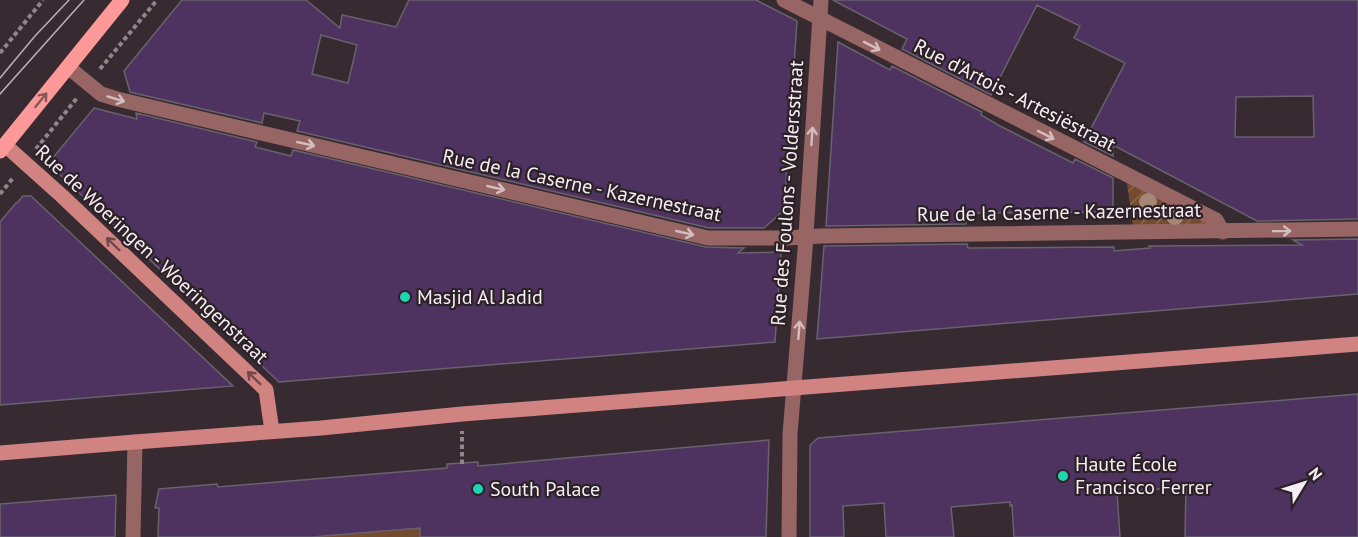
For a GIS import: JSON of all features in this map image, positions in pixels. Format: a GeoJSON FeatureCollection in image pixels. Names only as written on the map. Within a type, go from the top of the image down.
{"type":"FeatureCollection","features":[{"type":"Feature","properties":{"kind":"main road"},"geometry":{"type":"LineString","coordinates":[[2,148],[122,0]]}},
{"type":"Feature","properties":{"kind":"street","name":"Rue d'Artois - Artesiëstraat"},"geometry":{"type":"LineString","coordinates":[[784,0],[1216,220],[1223,232]]}},
{"type":"Feature","properties":{"kind":"street","name":"Rue des Foulons - Voldersstraat"},"geometry":{"type":"LineString","coordinates":[[789,537],[790,434],[806,237],[821,0]]}},
{"type":"Feature","properties":{"kind":"street","name":"Rue de la Caserne - Kazernestraat"},"geometry":{"type":"LineString","coordinates":[[68,68],[100,94],[117,99],[708,238],[1358,229]]}},
{"type":"Feature","properties":{"kind":"street","name":"Rue de Woeringen - Woeringenstraat"},"geometry":{"type":"LineString","coordinates":[[2,148],[62,196],[266,390],[272,431]]}},
{"type":"Feature","properties":{"kind":"street"},"geometry":{"type":"LineString","coordinates":[[0,453],[321,428],[462,414],[1358,344]]}},
{"type":"Feature","properties":{"kind":"street"},"geometry":{"type":"LineString","coordinates":[[133,537],[135,442]]}},
{"type":"Feature","properties":{"kind":"path"},"geometry":{"type":"LineString","coordinates":[[0,53],[43,0]]}},
{"type":"Feature","properties":{"kind":"path"},"geometry":{"type":"LineString","coordinates":[[462,414],[462,464]]}},
{"type":"Feature","properties":{"kind":"shaded area"},"geometry":{"type":"Polygon","coordinates":[[[1127,183],[1205,222],[1205,224],[1133,226],[1127,183]]]}},
{"type":"Feature","properties":{"kind":"shaded area"},"geometry":{"type":"Polygon","coordinates":[[[420,528],[420,537],[312,537],[420,528]]]}},
{"type":"Feature","properties":{"kind":"building"},"geometry":{"type":"Polygon","coordinates":[[[182,0],[306,0],[340,28],[342,15],[396,27],[409,0],[756,0],[797,21],[784,210],[764,228],[709,228],[297,131],[300,121],[264,113],[262,123],[130,92],[124,71],[182,0]],[[321,35],[312,74],[348,83],[357,45],[321,35]]]}},
{"type":"Feature","properties":{"kind":"building"},"geometry":{"type":"Polygon","coordinates":[[[833,0],[1358,0],[1358,219],[1257,221],[1113,145],[1113,156],[1084,142],[1125,63],[1074,38],[1080,26],[1037,5],[991,95],[902,49],[907,39],[833,0]],[[1313,96],[1236,97],[1235,137],[1314,137],[1313,96]]]}},
{"type":"Feature","properties":{"kind":"building"},"geometry":{"type":"Polygon","coordinates":[[[838,42],[890,70],[892,66],[982,112],[981,115],[1000,126],[1073,163],[1075,159],[1113,178],[1113,212],[966,213],[966,224],[826,226],[838,42]]]}},
{"type":"Feature","properties":{"kind":"building"},"geometry":{"type":"Polygon","coordinates":[[[94,108],[137,119],[136,113],[257,142],[255,147],[291,156],[293,150],[706,247],[744,248],[738,253],[781,252],[775,342],[279,382],[53,168],[52,159],[94,108]]]}},
{"type":"Feature","properties":{"kind":"building"},"geometry":{"type":"Polygon","coordinates":[[[23,196],[31,196],[233,386],[0,405],[0,222],[23,196]]]}},
{"type":"Feature","properties":{"kind":"building"},"geometry":{"type":"Polygon","coordinates":[[[1358,239],[1358,294],[817,339],[824,246],[967,244],[968,248],[1114,247],[1114,251],[1150,248],[1149,246],[1302,245],[1293,240],[1358,239]]]}},
{"type":"Feature","properties":{"kind":"building"},"geometry":{"type":"Polygon","coordinates":[[[1358,394],[1358,537],[1185,537],[1186,487],[1117,492],[1120,537],[1014,537],[1010,502],[951,507],[954,537],[886,537],[884,503],[843,506],[844,537],[810,537],[810,445],[818,438],[1358,394]]]}},
{"type":"Feature","properties":{"kind":"building","name":"South Palace"},"geometry":{"type":"Polygon","coordinates":[[[769,440],[766,537],[420,537],[420,528],[312,537],[158,537],[159,508],[155,508],[159,489],[217,484],[218,487],[447,468],[447,464],[478,462],[478,466],[769,440]]]}},
{"type":"Feature","properties":{"kind":"building"},"geometry":{"type":"Polygon","coordinates":[[[116,495],[115,537],[0,537],[0,504],[116,495]]]}},
{"type":"Feature","properties":{"kind":"tram line"},"geometry":{"type":"LineString","coordinates":[[0,78],[69,0]]}},
{"type":"Feature","properties":{"kind":"tram line"},"geometry":{"type":"LineString","coordinates":[[0,94],[84,0]]}},
{"type":"Feature","properties":{"kind":"place","name":"Masjid Al Jadid"},"geometry":{"type":"Point","coordinates":[405,297]}},
{"type":"Feature","properties":{"kind":"place","name":"Haute École Francisco Ferrer"},"geometry":{"type":"Point","coordinates":[1063,476]}},
{"type":"Feature","properties":{"kind":"place","name":"South Palace"},"geometry":{"type":"Point","coordinates":[478,489]}}]}
